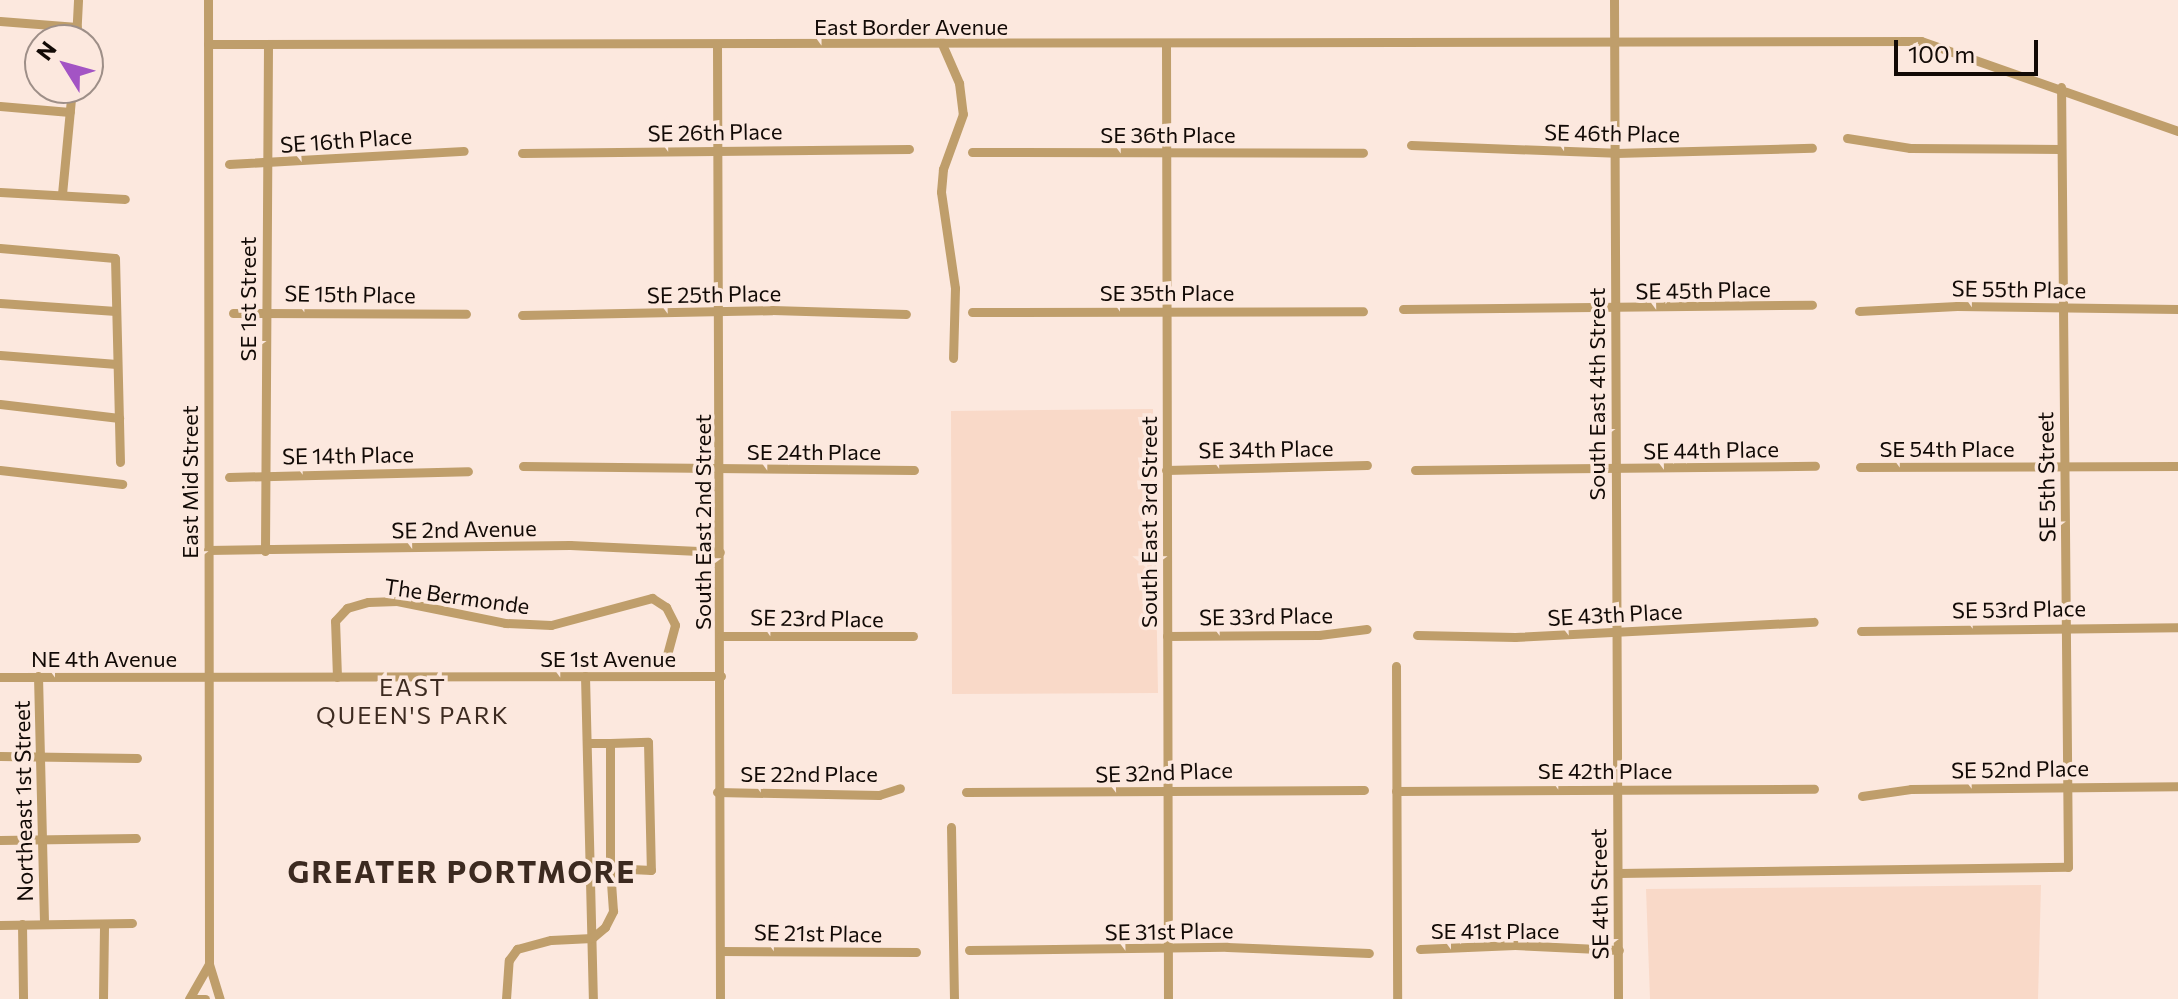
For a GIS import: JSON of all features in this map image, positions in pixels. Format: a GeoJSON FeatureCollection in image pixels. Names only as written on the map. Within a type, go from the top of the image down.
{"type":"FeatureCollection","features":[{"type":"Feature","properties":{"kind":"street"},"geometry":{"type":"LineString","coordinates":[[77,24],[78,0]]}},
{"type":"Feature","properties":{"kind":"street","name":"East Mid Street"},"geometry":{"type":"LineString","coordinates":[[208,0],[209,964],[220,999]]}},
{"type":"Feature","properties":{"kind":"street","name":"South East 4th Street"},"geometry":{"type":"LineString","coordinates":[[1614,0],[1615,788]]}},
{"type":"Feature","properties":{"kind":"street"},"geometry":{"type":"LineString","coordinates":[[0,21],[38,24]]}},
{"type":"Feature","properties":{"kind":"street","name":"East Border Avenue"},"geometry":{"type":"LineString","coordinates":[[208,44],[1614,44],[1921,41],[2061,87],[2178,131]]}},
{"type":"Feature","properties":{"kind":"street"},"geometry":{"type":"LineString","coordinates":[[942,44],[959,83],[963,114],[943,169],[941,192],[955,288],[953,358]]}},
{"type":"Feature","properties":{"kind":"street","name":"South East 3rd Street"},"geometry":{"type":"LineString","coordinates":[[1166,44],[1169,311],[1166,470],[1168,999]]}},
{"type":"Feature","properties":{"kind":"street","name":"South East 2nd Street"},"geometry":{"type":"LineString","coordinates":[[717,45],[721,471],[721,676],[717,792],[720,999]]}},
{"type":"Feature","properties":{"kind":"street","name":"SE 1st Street"},"geometry":{"type":"LineString","coordinates":[[265,551],[268,46]]}},
{"type":"Feature","properties":{"kind":"street","name":"SE 5th Street"},"geometry":{"type":"LineString","coordinates":[[1618,873],[2068,867],[2061,87]]}},
{"type":"Feature","properties":{"kind":"street"},"geometry":{"type":"LineString","coordinates":[[62,194],[71,104]]}},
{"type":"Feature","properties":{"kind":"street"},"geometry":{"type":"LineString","coordinates":[[0,106],[70,112]]}},
{"type":"Feature","properties":{"kind":"street"},"geometry":{"type":"LineString","coordinates":[[1847,138],[1910,148],[2061,149]]}},
{"type":"Feature","properties":{"kind":"street","name":"SE 46th Place"},"geometry":{"type":"LineString","coordinates":[[1411,145],[1615,153],[1812,148]]}},
{"type":"Feature","properties":{"kind":"street","name":"SE 26th Place"},"geometry":{"type":"LineString","coordinates":[[522,153],[909,149]]}},
{"type":"Feature","properties":{"kind":"street","name":"SE 16th Place"},"geometry":{"type":"LineString","coordinates":[[229,164],[464,151]]}},
{"type":"Feature","properties":{"kind":"street","name":"SE 36th Place"},"geometry":{"type":"LineString","coordinates":[[972,152],[1363,153]]}},
{"type":"Feature","properties":{"kind":"street"},"geometry":{"type":"LineString","coordinates":[[0,192],[125,199]]}},
{"type":"Feature","properties":{"kind":"street"},"geometry":{"type":"LineString","coordinates":[[0,248],[115,258],[120,462]]}},
{"type":"Feature","properties":{"kind":"street"},"geometry":{"type":"LineString","coordinates":[[0,303],[116,311]]}},
{"type":"Feature","properties":{"kind":"street","name":"SE 45th Place"},"geometry":{"type":"LineString","coordinates":[[1403,309],[1614,310],[1812,305]]}},
{"type":"Feature","properties":{"kind":"street","name":"SE 55th Place"},"geometry":{"type":"LineString","coordinates":[[1859,311],[1957,306],[2178,309]]}},
{"type":"Feature","properties":{"kind":"street","name":"SE 35th Place"},"geometry":{"type":"LineString","coordinates":[[972,312],[1363,311]]}},
{"type":"Feature","properties":{"kind":"street","name":"SE 15th Place"},"geometry":{"type":"LineString","coordinates":[[233,313],[466,314]]}},
{"type":"Feature","properties":{"kind":"street","name":"SE 25th Place"},"geometry":{"type":"LineString","coordinates":[[522,315],[906,314]]}},
{"type":"Feature","properties":{"kind":"street"},"geometry":{"type":"LineString","coordinates":[[0,355],[117,364]]}},
{"type":"Feature","properties":{"kind":"street"},"geometry":{"type":"LineString","coordinates":[[0,404],[119,418]]}},
{"type":"Feature","properties":{"kind":"street","name":"SE 34th Place"},"geometry":{"type":"LineString","coordinates":[[1166,470],[1367,465]]}},
{"type":"Feature","properties":{"kind":"street","name":"SE 24th Place"},"geometry":{"type":"LineString","coordinates":[[523,466],[721,471],[914,470]]}},
{"type":"Feature","properties":{"kind":"street","name":"SE 44th Place"},"geometry":{"type":"LineString","coordinates":[[1415,470],[1815,466]]}},
{"type":"Feature","properties":{"kind":"street","name":"SE 54th Place"},"geometry":{"type":"LineString","coordinates":[[1860,467],[2178,466]]}},
{"type":"Feature","properties":{"kind":"street"},"geometry":{"type":"LineString","coordinates":[[0,470],[122,484]]}},
{"type":"Feature","properties":{"kind":"street","name":"SE 14th Place"},"geometry":{"type":"LineString","coordinates":[[229,477],[468,471]]}},
{"type":"Feature","properties":{"kind":"street","name":"SE 2nd Avenue"},"geometry":{"type":"LineString","coordinates":[[208,550],[570,545],[720,552]]}},
{"type":"Feature","properties":{"kind":"street","name":"The Bermonde"},"geometry":{"type":"LineString","coordinates":[[337,677],[335,621],[347,608],[368,602],[410,603],[505,623],[551,625],[652,598],[666,607],[675,625],[665,663]]}},
{"type":"Feature","properties":{"kind":"street","name":"SE 43th Place"},"geometry":{"type":"LineString","coordinates":[[1417,635],[1616,631],[1814,622]]}},
{"type":"Feature","properties":{"kind":"street","name":"SE 53rd Place"},"geometry":{"type":"LineString","coordinates":[[1861,631],[2066,626],[2178,627]]}},
{"type":"Feature","properties":{"kind":"street","name":"SE 33rd Place"},"geometry":{"type":"LineString","coordinates":[[1167,636],[1319,635],[1367,629]]}},
{"type":"Feature","properties":{"kind":"street","name":"SE 23rd Place"},"geometry":{"type":"LineString","coordinates":[[721,636],[913,636]]}},
{"type":"Feature","properties":{"kind":"street"},"geometry":{"type":"LineString","coordinates":[[1396,666],[1397,999]]}},
{"type":"Feature","properties":{"kind":"street","name":"Northeast 1st Street"},"geometry":{"type":"LineString","coordinates":[[38,676],[44,924]]}},
{"type":"Feature","properties":{"kind":"street"},"geometry":{"type":"LineString","coordinates":[[585,676],[593,999]]}},
{"type":"Feature","properties":{"kind":"street","name":"SE 1st Avenue"},"geometry":{"type":"LineString","coordinates":[[207,677],[721,676]]}},
{"type":"Feature","properties":{"kind":"street","name":"NE 4th Avenue"},"geometry":{"type":"LineString","coordinates":[[0,677],[207,677]]}},
{"type":"Feature","properties":{"kind":"street"},"geometry":{"type":"LineString","coordinates":[[587,743],[648,742],[651,870],[610,868]]}},
{"type":"Feature","properties":{"kind":"street"},"geometry":{"type":"LineString","coordinates":[[506,999],[509,960],[517,949],[551,940],[592,938],[613,911],[610,743]]}},
{"type":"Feature","properties":{"kind":"street"},"geometry":{"type":"LineString","coordinates":[[0,756],[137,758]]}},
{"type":"Feature","properties":{"kind":"street","name":"SE 52nd Place"},"geometry":{"type":"LineString","coordinates":[[1862,796],[1911,789],[2178,786]]}},
{"type":"Feature","properties":{"kind":"street","name":"SE 32nd Place"},"geometry":{"type":"LineString","coordinates":[[966,792],[1169,787],[1364,790]]}},
{"type":"Feature","properties":{"kind":"street","name":"SE 22nd Place"},"geometry":{"type":"LineString","coordinates":[[717,792],[879,795],[900,788]]}},
{"type":"Feature","properties":{"kind":"street","name":"SE 4th Street"},"geometry":{"type":"LineString","coordinates":[[1615,788],[1618,999]]}},
{"type":"Feature","properties":{"kind":"street","name":"SE 42th Place"},"geometry":{"type":"LineString","coordinates":[[1396,791],[1814,789]]}},
{"type":"Feature","properties":{"kind":"street"},"geometry":{"type":"LineString","coordinates":[[951,827],[954,999]]}},
{"type":"Feature","properties":{"kind":"street"},"geometry":{"type":"LineString","coordinates":[[0,840],[136,838]]}},
{"type":"Feature","properties":{"kind":"street"},"geometry":{"type":"LineString","coordinates":[[0,925],[132,923]]}},
{"type":"Feature","properties":{"kind":"street"},"geometry":{"type":"LineString","coordinates":[[22,924],[23,999]]}},
{"type":"Feature","properties":{"kind":"street"},"geometry":{"type":"LineString","coordinates":[[103,999],[104,924]]}},
{"type":"Feature","properties":{"kind":"street","name":"SE 31st Place"},"geometry":{"type":"LineString","coordinates":[[969,950],[1169,949],[1369,953]]}},
{"type":"Feature","properties":{"kind":"street","name":"SE 41st Place"},"geometry":{"type":"LineString","coordinates":[[1420,949],[1619,950]]}},
{"type":"Feature","properties":{"kind":"street","name":"SE 21st Place"},"geometry":{"type":"LineString","coordinates":[[720,951],[916,952]]}},
{"type":"Feature","properties":{"kind":"street"},"geometry":{"type":"LineString","coordinates":[[205,999],[189,999],[209,964]]}},
{"type":"Feature","properties":{"kind":"shaded area"},"geometry":{"type":"Polygon","coordinates":[[[1153,409],[1158,693],[952,694],[951,411],[1153,409]]]}},
{"type":"Feature","properties":{"kind":"shaded area"},"geometry":{"type":"Polygon","coordinates":[[[2041,885],[2038,999],[1650,999],[1646,889],[2041,885]]]}},
{"type":"Feature","properties":{"kind":"district","name":"EAST QUEEN'S PARK"},"geometry":{"type":"Point","coordinates":[413,701]}},
{"type":"Feature","properties":{"kind":"district","name":"GREATER PORTMORE"},"geometry":{"type":"Point","coordinates":[462,871]}}]}
